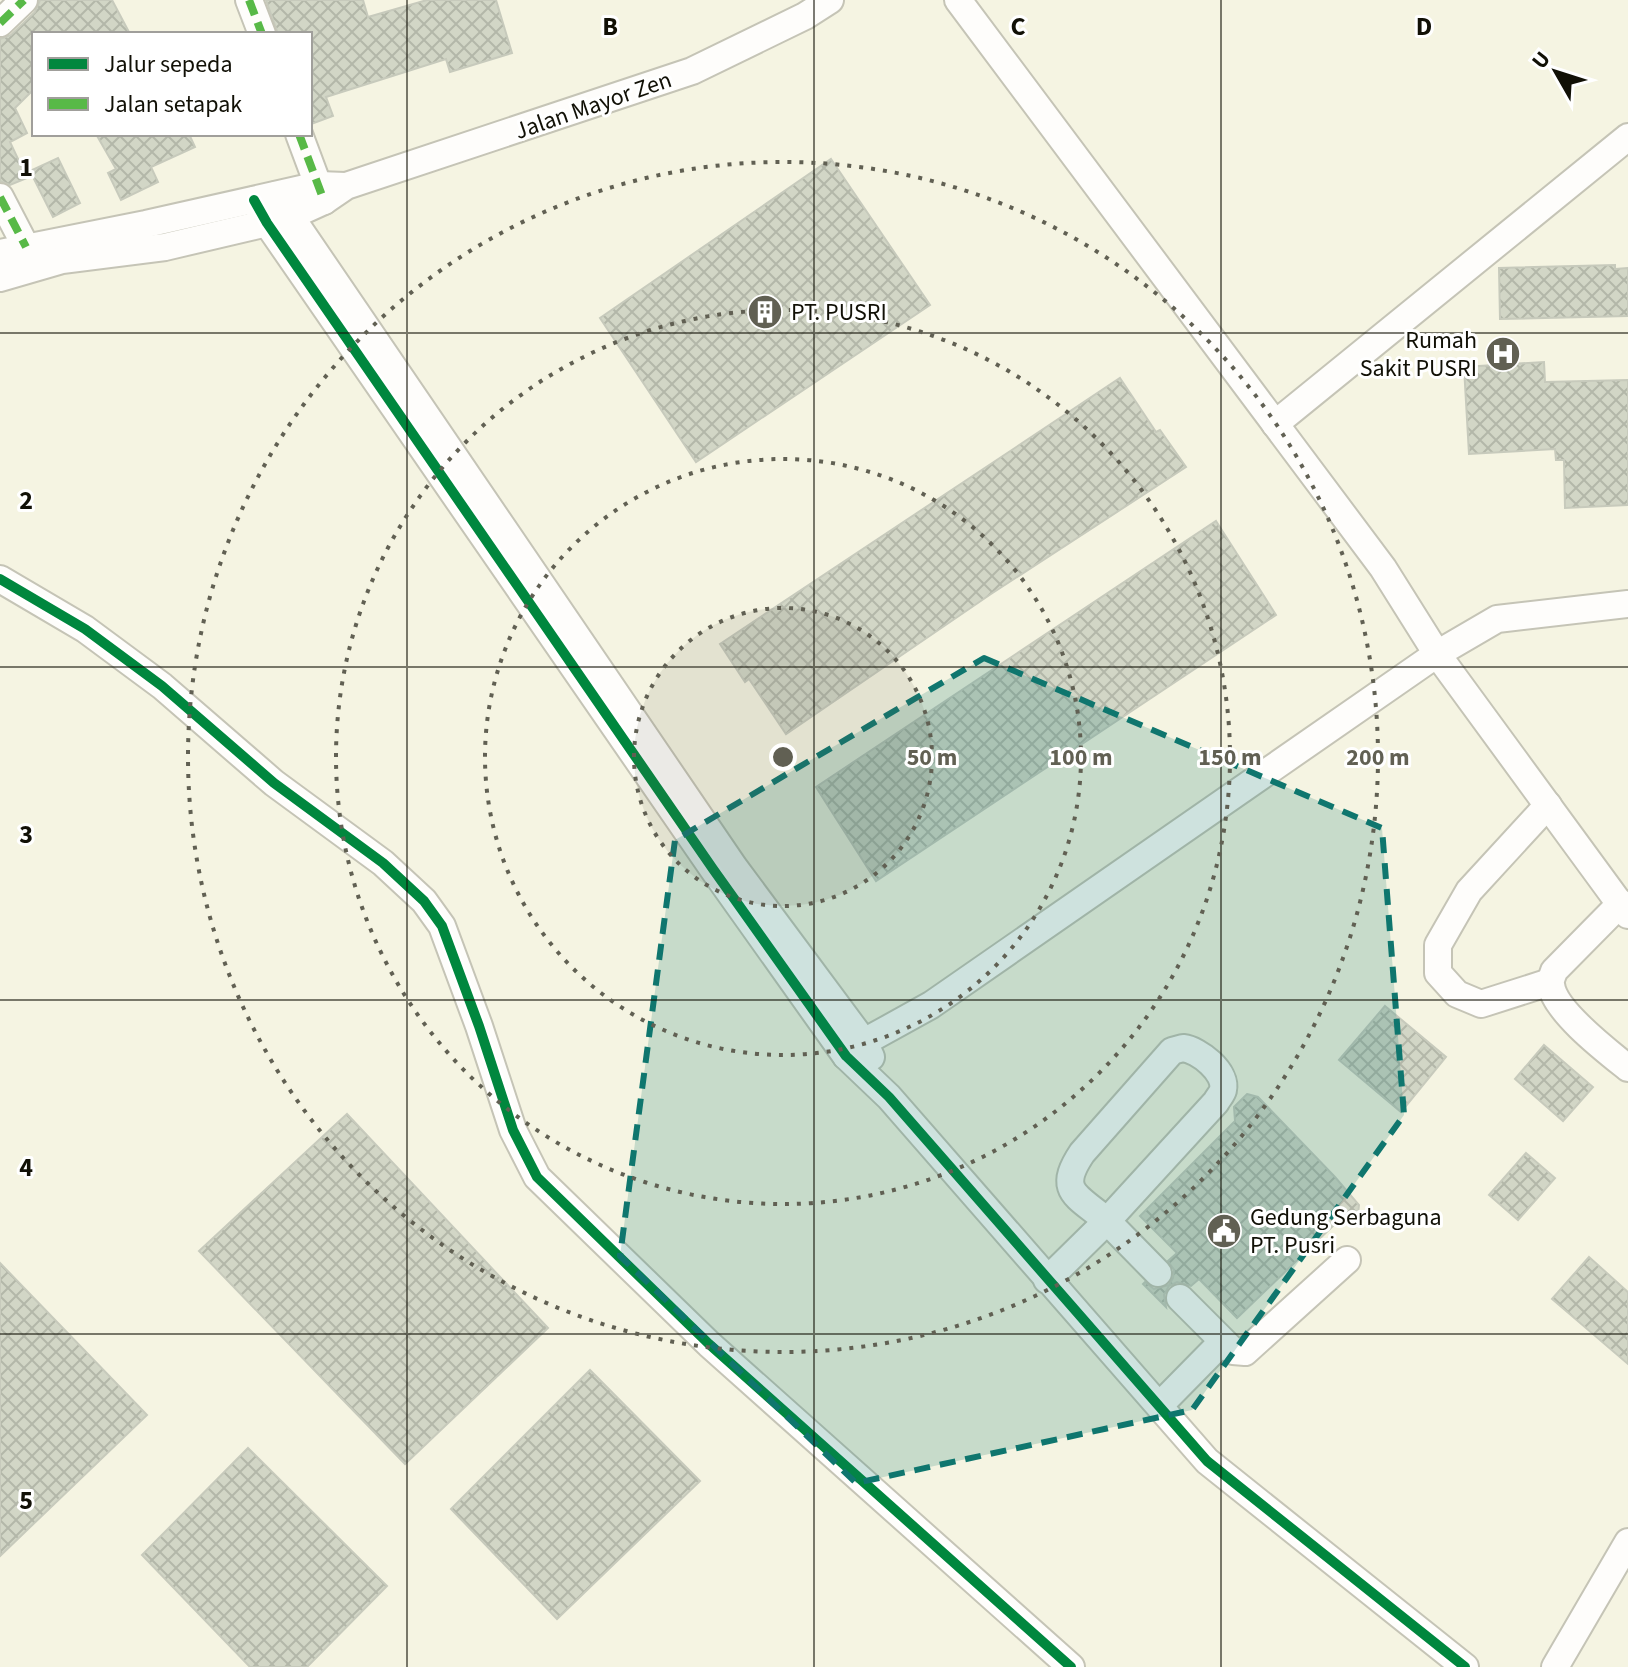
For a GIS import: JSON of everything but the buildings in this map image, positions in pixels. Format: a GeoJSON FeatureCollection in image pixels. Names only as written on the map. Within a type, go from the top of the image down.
{"type":"FeatureCollection","features":[{"type":"Feature","properties":{"kind":"street"},"geometry":{"type":"LineString","coordinates":[[0,23],[24,0]]}},
{"type":"Feature","properties":{"kind":"street"},"geometry":{"type":"LineString","coordinates":[[249,0],[261,32]]}},
{"type":"Feature","properties":{"kind":"street","name":"Jalan Mayor Zen"},"geometry":{"type":"LineString","coordinates":[[272,208],[692,71],[805,16],[830,0]]}},
{"type":"Feature","properties":{"kind":"street"},"geometry":{"type":"LineString","coordinates":[[958,0],[1383,568],[1437,654],[1625,909],[1554,971],[1550,982],[1556,999],[1584,1030],[1628,1068]]}},
{"type":"Feature","properties":{"kind":"street"},"geometry":{"type":"LineString","coordinates":[[300,136],[321,193]]}},
{"type":"Feature","properties":{"kind":"street"},"geometry":{"type":"LineString","coordinates":[[1275,424],[1628,137]]}},
{"type":"Feature","properties":{"kind":"street"},"geometry":{"type":"LineString","coordinates":[[0,197],[26,247]]}},
{"type":"Feature","properties":{"kind":"street"},"geometry":{"type":"LineString","coordinates":[[0,253],[146,224],[272,208]]}},
{"type":"Feature","properties":{"kind":"street"},"geometry":{"type":"LineString","coordinates":[[0,278],[62,260],[165,247],[272,208]]}},
{"type":"Feature","properties":{"kind":"street"},"geometry":{"type":"LineString","coordinates":[[272,208],[734,867],[889,1097],[1207,1461],[1465,1667]]}},
{"type":"Feature","properties":{"kind":"street"},"geometry":{"type":"LineString","coordinates":[[0,579],[85,629],[162,686],[274,783],[383,863],[424,901],[442,926],[513,1130],[537,1177],[709,1344],[1071,1667]]}},
{"type":"Feature","properties":{"kind":"street"},"geometry":{"type":"LineString","coordinates":[[855,1049],[931,1005],[1437,654],[1497,619],[1628,604]]}},
{"type":"Feature","properties":{"kind":"street"},"geometry":{"type":"LineString","coordinates":[[1548,805],[1469,891],[1438,945],[1438,973],[1457,994],[1481,1004],[1550,982]]}},
{"type":"Feature","properties":{"kind":"street"},"geometry":{"type":"LineString","coordinates":[[1047,1280],[1107,1221],[1216,1102],[1223,1089],[1222,1078],[1198,1052],[1183,1048],[1172,1051],[1082,1153],[1068,1179],[1070,1188],[1107,1221],[1158,1273]]}},
{"type":"Feature","properties":{"kind":"street"},"geometry":{"type":"LineString","coordinates":[[1180,1298],[1222,1342],[1233,1351],[1245,1352],[1347,1260]]}},
{"type":"Feature","properties":{"kind":"street"},"geometry":{"type":"LineString","coordinates":[[1160,1405],[1222,1342]]}},
{"type":"Feature","properties":{"kind":"street"},"geometry":{"type":"LineString","coordinates":[[1555,1667],[1628,1542]]}},
{"type":"Feature","properties":{"kind":"highlighted area"},"geometry":{"type":"Polygon","coordinates":[[[984,658],[1382,828],[1404,1115],[1192,1410],[856,1483],[620,1256],[675,840],[984,658]]]}},
{"type":"Feature","properties":{"kind":"marked path"},"geometry":{"type":"LineString","coordinates":[[0,23],[24,0]]}},
{"type":"Feature","properties":{"kind":"marked path"},"geometry":{"type":"LineString","coordinates":[[249,0],[261,32]]}},
{"type":"Feature","properties":{"kind":"marked path"},"geometry":{"type":"LineString","coordinates":[[300,136],[324,201]]}},
{"type":"Feature","properties":{"kind":"marked path"},"geometry":{"type":"LineString","coordinates":[[0,197],[26,247]]}},
{"type":"Feature","properties":{"kind":"cycle path"},"geometry":{"type":"LineString","coordinates":[[254,200],[713,869],[846,1056],[889,1097],[1207,1461],[1465,1667]]}},
{"type":"Feature","properties":{"kind":"cycle path"},"geometry":{"type":"LineString","coordinates":[[0,579],[85,629],[162,686],[274,783],[383,863],[424,901],[442,926],[513,1130],[537,1177],[709,1344],[1071,1667]]}},
{"type":"Feature","properties":{"kind":"place","name":"PT. PUSRI"},"geometry":{"type":"Point","coordinates":[765,312]}},
{"type":"Feature","properties":{"kind":"place","name":"Rumah Sakit PUSRI"},"geometry":{"type":"Point","coordinates":[1503,354]}},
{"type":"Feature","properties":{"kind":"place","name":"Gedung Serbaguna PT. Pusri"},"geometry":{"type":"Point","coordinates":[1224,1231]}}]}
